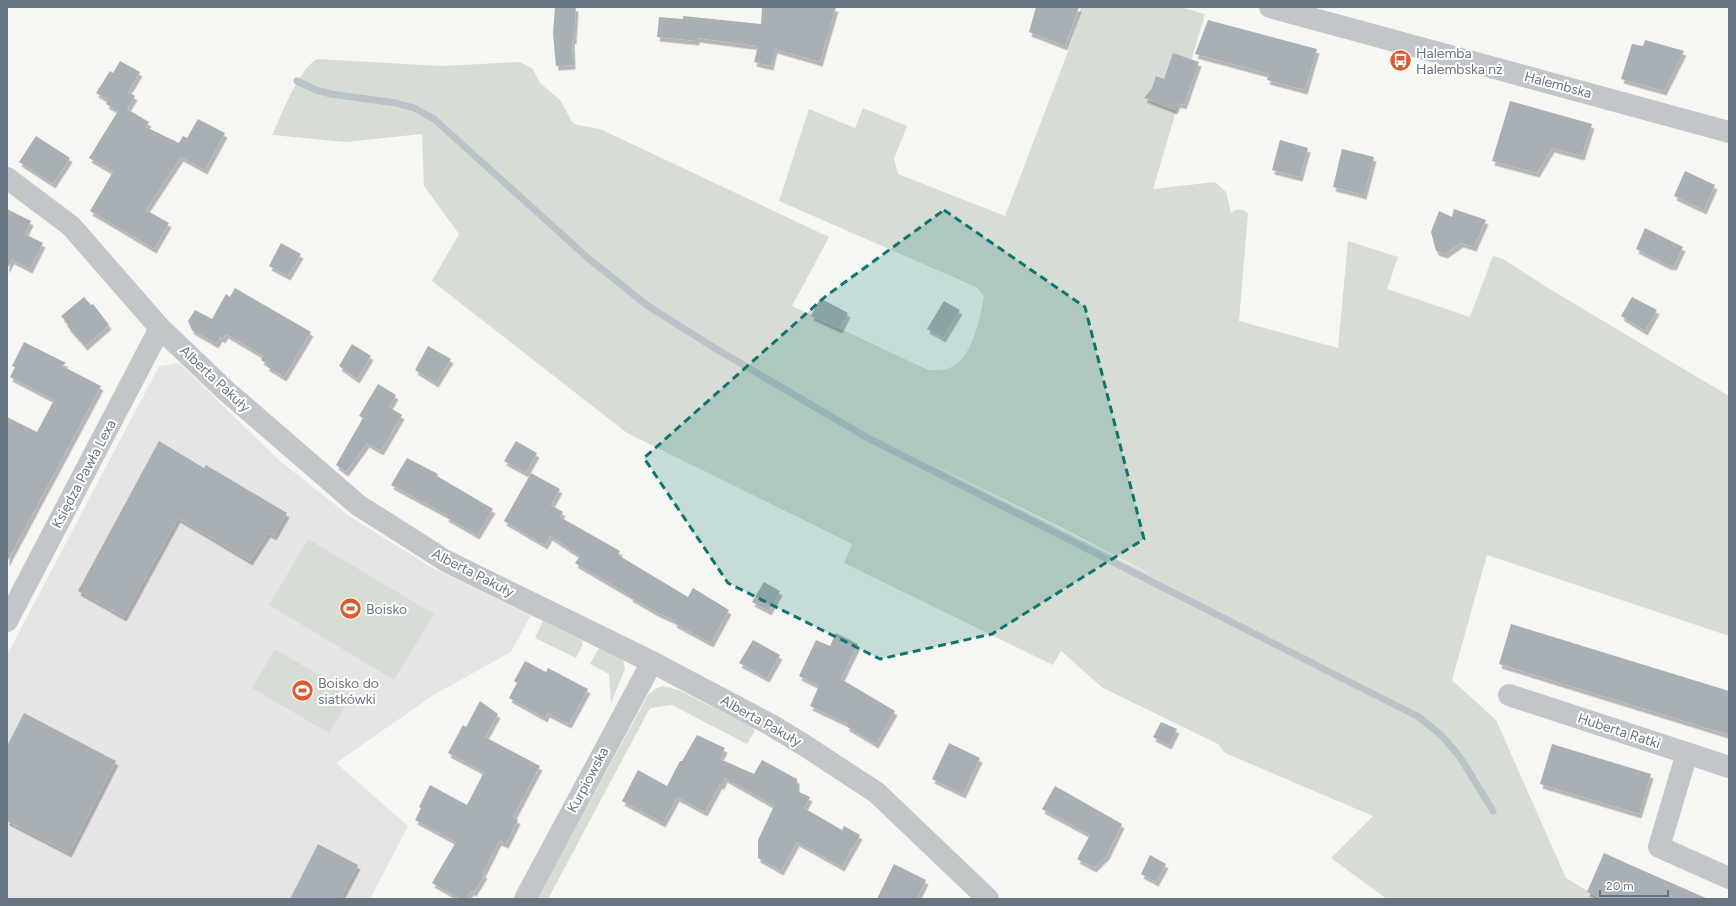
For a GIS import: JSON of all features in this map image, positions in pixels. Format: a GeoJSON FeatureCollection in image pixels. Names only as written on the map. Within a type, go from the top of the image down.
{"type":"FeatureCollection","features":[{"type":"Feature","properties":{"kind":"street","name":"Halembska"},"geometry":{"type":"LineString","coordinates":[[1270,7],[1729,132]]}},
{"type":"Feature","properties":{"kind":"street","name":"Alberta Pakuły"},"geometry":{"type":"LineString","coordinates":[[7,178],[71,226],[160,328],[224,390],[358,505],[446,561],[652,662],[771,725],[877,793],[988,899]]}},
{"type":"Feature","properties":{"kind":"street","name":"Księdza Pawła Lexa"},"geometry":{"type":"LineString","coordinates":[[7,621],[160,328]]}},
{"type":"Feature","properties":{"kind":"street","name":"Kurpiowska"},"geometry":{"type":"LineString","coordinates":[[525,899],[652,662]]}},
{"type":"Feature","properties":{"kind":"street","name":"Huberta Ratki"},"geometry":{"type":"LineString","coordinates":[[1509,695],[1729,767]]}},
{"type":"Feature","properties":{"kind":"street"},"geometry":{"type":"LineString","coordinates":[[1687,753],[1659,847],[1729,878]]}},
{"type":"Feature","properties":{"kind":"highlighted area"},"geometry":{"type":"Polygon","coordinates":[[[944,210],[1085,307],[1144,539],[992,634],[880,659],[728,583],[644,458],[826,296],[944,210]]]}},
{"type":"Feature","properties":{"kind":"shaded area"},"geometry":{"type":"Polygon","coordinates":[[[1081,7],[1179,7],[1205,14],[1153,189],[1215,182],[1226,192],[1231,213],[1243,210],[1248,213],[1239,321],[1338,348],[1348,241],[1398,257],[1387,289],[1470,317],[1493,256],[1503,259],[1548,288],[1729,396],[1729,636],[1487,555],[1452,680],[1496,720],[1566,878],[1601,899],[1387,899],[1331,858],[1373,816],[1225,753],[1218,744],[1103,688],[1061,651],[1053,665],[844,563],[852,544],[627,433],[432,281],[459,234],[424,186],[422,134],[346,142],[272,135],[297,83],[303,73],[317,59],[441,66],[520,62],[533,69],[540,83],[561,101],[572,122],[577,125],[600,129],[829,237],[792,306],[928,370],[942,370],[956,365],[969,349],[977,327],[984,296],[976,287],[779,201],[809,109],[855,128],[863,108],[907,126],[894,159],[898,174],[1005,216],[1072,41],[1081,7]],[[923,460],[1148,573],[1061,527],[923,460]]]}},
{"type":"Feature","properties":{"kind":"shaded area"},"geometry":{"type":"Polygon","coordinates":[[[179,363],[279,460],[349,516],[429,566],[531,615],[511,652],[435,694],[336,763],[408,826],[370,899],[7,899],[7,655],[159,366],[179,363]]]}},
{"type":"Feature","properties":{"kind":"shaded area","name":"Boisko"},"geometry":{"type":"Polygon","coordinates":[[[308,539],[434,614],[394,680],[269,605],[308,539]]]}},
{"type":"Feature","properties":{"kind":"shaded area"},"geometry":{"type":"Polygon","coordinates":[[[543,621],[581,640],[583,644],[576,658],[535,638],[543,621]]]}},
{"type":"Feature","properties":{"kind":"shaded area"},"geometry":{"type":"Polygon","coordinates":[[[599,648],[623,660],[625,669],[611,703],[609,674],[590,664],[599,648]]]}},
{"type":"Feature","properties":{"kind":"shaded area","name":"Boisko do siatkówki"},"geometry":{"type":"Polygon","coordinates":[[[275,649],[352,695],[329,733],[252,688],[275,649]]]}},
{"type":"Feature","properties":{"kind":"shaded area"},"geometry":{"type":"Polygon","coordinates":[[[663,686],[679,690],[751,727],[755,731],[747,744],[672,705],[650,708],[548,899],[537,899],[648,695],[655,689],[663,686]]]}},
{"type":"Feature","properties":{"kind":"building"},"geometry":{"type":"Polygon","coordinates":[[[555,7],[576,7],[574,40],[572,39],[573,65],[556,66],[553,34],[555,7]]]}},
{"type":"Feature","properties":{"kind":"building"},"geometry":{"type":"Polygon","coordinates":[[[762,7],[836,7],[820,62],[775,49],[771,66],[754,62],[758,46],[697,38],[697,41],[657,37],[659,17],[683,19],[683,16],[761,24],[762,7]]]}},
{"type":"Feature","properties":{"kind":"building"},"geometry":{"type":"Polygon","coordinates":[[[1036,7],[1079,7],[1065,46],[1029,32],[1036,7]]]}},
{"type":"Feature","properties":{"kind":"building"},"geometry":{"type":"Polygon","coordinates":[[[1208,20],[1317,49],[1305,90],[1267,80],[1269,74],[1195,54],[1208,20]]]}},
{"type":"Feature","properties":{"kind":"building"},"geometry":{"type":"Polygon","coordinates":[[[1645,40],[1684,51],[1664,91],[1621,79],[1632,44],[1643,46],[1645,40]]]}},
{"type":"Feature","properties":{"kind":"building"},"geometry":{"type":"Polygon","coordinates":[[[1173,53],[1199,62],[1184,105],[1178,103],[1175,110],[1144,98],[1152,88],[1156,76],[1164,79],[1173,53]]]}},
{"type":"Feature","properties":{"kind":"building"},"geometry":{"type":"Polygon","coordinates":[[[120,61],[140,72],[128,92],[135,96],[127,109],[149,122],[146,127],[179,143],[183,136],[187,138],[198,119],[225,133],[205,170],[181,157],[146,210],[169,223],[154,249],[90,211],[113,172],[89,158],[118,111],[106,104],[108,100],[96,93],[110,71],[113,73],[120,61]]]}},
{"type":"Feature","properties":{"kind":"building"},"geometry":{"type":"Polygon","coordinates":[[[1510,101],[1592,124],[1582,156],[1552,148],[1537,173],[1492,161],[1510,101]]]}},
{"type":"Feature","properties":{"kind":"building"},"geometry":{"type":"Polygon","coordinates":[[[36,136],[70,158],[53,184],[19,162],[36,136]]]}},
{"type":"Feature","properties":{"kind":"building"},"geometry":{"type":"Polygon","coordinates":[[[1280,140],[1308,148],[1300,177],[1272,170],[1280,140]]]}},
{"type":"Feature","properties":{"kind":"building"},"geometry":{"type":"Polygon","coordinates":[[[1342,149],[1374,157],[1364,195],[1333,187],[1342,149]]]}},
{"type":"Feature","properties":{"kind":"building"},"geometry":{"type":"Polygon","coordinates":[[[1685,171],[1715,185],[1704,210],[1674,196],[1685,171]]]}},
{"type":"Feature","properties":{"kind":"building"},"geometry":{"type":"Polygon","coordinates":[[[7,209],[31,221],[25,234],[43,243],[30,269],[12,260],[14,255],[7,269],[7,209]]]}},
{"type":"Feature","properties":{"kind":"building"},"geometry":{"type":"Polygon","coordinates":[[[1454,209],[1486,220],[1474,247],[1461,243],[1445,254],[1436,251],[1431,232],[1439,211],[1452,217],[1454,209]]]}},
{"type":"Feature","properties":{"kind":"building"},"geometry":{"type":"Polygon","coordinates":[[[1645,228],[1683,247],[1674,266],[1670,266],[1636,249],[1645,228]]]}},
{"type":"Feature","properties":{"kind":"building"},"geometry":{"type":"Polygon","coordinates":[[[281,243],[301,254],[288,276],[269,266],[281,243]]]}},
{"type":"Feature","properties":{"kind":"building"},"geometry":{"type":"Polygon","coordinates":[[[235,288],[311,332],[284,377],[266,366],[268,364],[261,360],[263,356],[226,334],[223,339],[220,337],[216,344],[192,330],[188,321],[195,310],[212,319],[226,294],[230,297],[235,288]]]}},
{"type":"Feature","properties":{"kind":"building"},"geometry":{"type":"Polygon","coordinates":[[[84,297],[91,305],[93,304],[109,325],[85,346],[67,326],[69,325],[61,316],[84,297]]]}},
{"type":"Feature","properties":{"kind":"building"},"geometry":{"type":"Polygon","coordinates":[[[1632,297],[1657,310],[1645,331],[1621,316],[1632,297]]]}},
{"type":"Feature","properties":{"kind":"building"},"geometry":{"type":"Polygon","coordinates":[[[820,298],[848,313],[840,329],[811,316],[820,298]]]}},
{"type":"Feature","properties":{"kind":"building"},"geometry":{"type":"Polygon","coordinates":[[[944,301],[960,310],[943,338],[927,329],[944,301]]]}},
{"type":"Feature","properties":{"kind":"building"},"geometry":{"type":"Polygon","coordinates":[[[24,342],[66,363],[62,366],[101,386],[7,562],[7,417],[37,432],[54,400],[10,377],[15,367],[12,366],[24,342]]]}},
{"type":"Feature","properties":{"kind":"building"},"geometry":{"type":"Polygon","coordinates":[[[352,344],[371,356],[357,379],[339,366],[352,344]]]}},
{"type":"Feature","properties":{"kind":"building"},"geometry":{"type":"Polygon","coordinates":[[[428,346],[451,359],[436,383],[415,370],[428,346]]]}},
{"type":"Feature","properties":{"kind":"building"},"geometry":{"type":"Polygon","coordinates":[[[378,384],[396,395],[389,407],[402,415],[381,451],[367,443],[346,472],[336,465],[363,418],[359,416],[378,384]]]}},
{"type":"Feature","properties":{"kind":"building"},"geometry":{"type":"Polygon","coordinates":[[[159,441],[204,468],[206,465],[287,513],[274,536],[268,533],[250,561],[178,518],[124,617],[78,591],[159,441]]]}},
{"type":"Feature","properties":{"kind":"building"},"geometry":{"type":"Polygon","coordinates":[[[516,441],[537,453],[526,473],[504,461],[516,441]]]}},
{"type":"Feature","properties":{"kind":"building"},"geometry":{"type":"Polygon","coordinates":[[[407,458],[438,474],[437,476],[493,509],[477,535],[446,517],[447,515],[391,485],[407,458]]]}},
{"type":"Feature","properties":{"kind":"building"},"geometry":{"type":"Polygon","coordinates":[[[531,473],[560,489],[551,505],[563,512],[560,517],[620,551],[618,555],[688,597],[693,588],[729,610],[711,643],[674,623],[675,621],[654,611],[575,563],[580,556],[550,536],[545,545],[504,521],[531,473]]]}},
{"type":"Feature","properties":{"kind":"building"},"geometry":{"type":"Polygon","coordinates":[[[764,582],[780,591],[769,611],[752,602],[764,582]]]}},
{"type":"Feature","properties":{"kind":"building"},"geometry":{"type":"Polygon","coordinates":[[[1511,624],[1729,691],[1729,735],[1499,664],[1511,624]]]}},
{"type":"Feature","properties":{"kind":"building"},"geometry":{"type":"Polygon","coordinates":[[[836,633],[858,644],[841,679],[895,711],[876,744],[846,726],[848,724],[810,706],[819,686],[799,676],[816,640],[830,646],[836,633]]]}},
{"type":"Feature","properties":{"kind":"building"},"geometry":{"type":"Polygon","coordinates":[[[753,640],[780,655],[767,678],[739,663],[753,640]]]}},
{"type":"Feature","properties":{"kind":"building"},"geometry":{"type":"Polygon","coordinates":[[[525,661],[546,672],[548,668],[588,689],[569,724],[547,713],[545,718],[509,698],[517,683],[514,681],[525,661]]]}},
{"type":"Feature","properties":{"kind":"building"},"geometry":{"type":"Polygon","coordinates":[[[480,701],[498,714],[485,737],[540,766],[513,817],[518,820],[506,844],[499,841],[483,873],[485,874],[474,892],[471,891],[466,899],[460,899],[432,883],[456,842],[415,820],[421,808],[419,807],[430,785],[467,805],[484,772],[448,753],[463,725],[466,727],[480,701]]]}},
{"type":"Feature","properties":{"kind":"building"},"geometry":{"type":"Polygon","coordinates":[[[24,713],[116,761],[69,853],[7,821],[7,746],[24,713]]]}},
{"type":"Feature","properties":{"kind":"building"},"geometry":{"type":"Polygon","coordinates":[[[1161,722],[1177,729],[1169,745],[1153,737],[1161,722]]]}},
{"type":"Feature","properties":{"kind":"building"},"geometry":{"type":"Polygon","coordinates":[[[697,735],[725,748],[720,759],[754,774],[762,760],[797,779],[797,791],[810,797],[804,808],[842,830],[844,826],[860,835],[842,867],[797,842],[781,871],[758,858],[758,840],[774,806],[725,778],[722,785],[720,784],[705,812],[677,797],[663,823],[622,801],[638,770],[667,786],[680,761],[682,761],[697,735]]]}},
{"type":"Feature","properties":{"kind":"building"},"geometry":{"type":"Polygon","coordinates":[[[949,743],[980,758],[963,794],[932,779],[949,743]]]}},
{"type":"Feature","properties":{"kind":"building"},"geometry":{"type":"Polygon","coordinates":[[[1552,744],[1651,774],[1639,814],[1540,784],[1552,744]]]}},
{"type":"Feature","properties":{"kind":"building"},"geometry":{"type":"Polygon","coordinates":[[[1055,786],[1122,824],[1107,855],[1094,868],[1077,859],[1090,835],[1042,809],[1055,786]]]}},
{"type":"Feature","properties":{"kind":"building"},"geometry":{"type":"Polygon","coordinates":[[[318,844],[358,865],[340,899],[290,899],[318,844]]]}},
{"type":"Feature","properties":{"kind":"building"},"geometry":{"type":"Polygon","coordinates":[[[1604,853],[1708,899],[1604,899],[1587,892],[1604,853]]]}},
{"type":"Feature","properties":{"kind":"building"},"geometry":{"type":"Polygon","coordinates":[[[1150,855],[1166,864],[1156,882],[1141,874],[1150,855]]]}},
{"type":"Feature","properties":{"kind":"building"},"geometry":{"type":"Polygon","coordinates":[[[894,864],[926,880],[917,899],[877,899],[894,864]]]}},
{"type":"Feature","properties":{"kind":"waterway"},"geometry":{"type":"LineString","coordinates":[[297,81],[316,90],[331,94],[396,103],[414,108],[434,119],[588,258],[648,306],[713,347],[866,437],[1419,717],[1442,736],[1460,757],[1493,811]]}},
{"type":"Feature","properties":{"kind":"place","name":"Halemba Halembska nż"},"geometry":{"type":"Point","coordinates":[1401,61]}},
{"type":"Feature","properties":{"kind":"place","name":"Boisko"},"geometry":{"type":"Point","coordinates":[351,609]}},
{"type":"Feature","properties":{"kind":"place","name":"Boisko do siatkówki"},"geometry":{"type":"Point","coordinates":[302,691]}}]}
